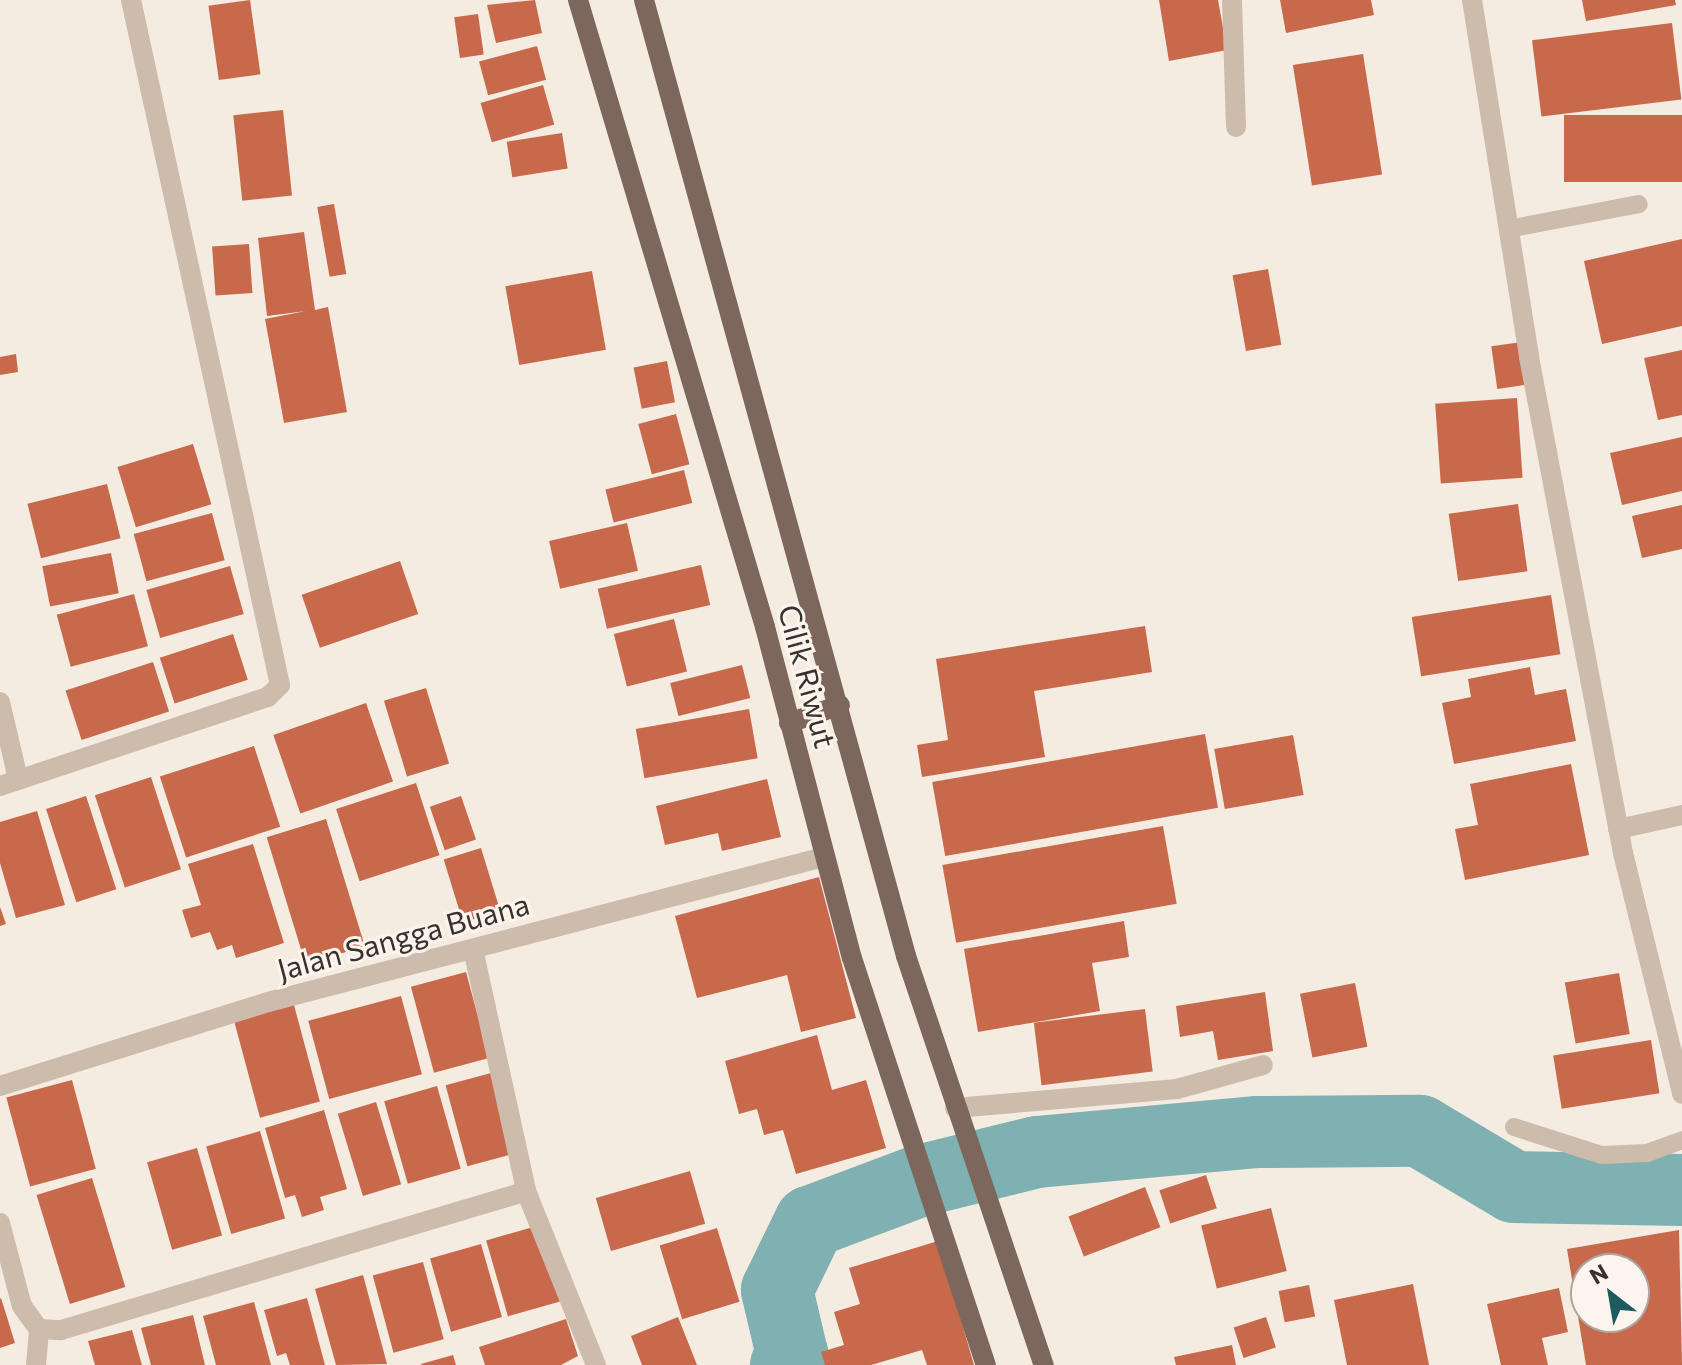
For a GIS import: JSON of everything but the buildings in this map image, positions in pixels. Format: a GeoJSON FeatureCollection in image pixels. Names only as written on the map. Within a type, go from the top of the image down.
{"type":"FeatureCollection","features":[{"type":"Feature","properties":{"kind":"main road","name":"Cilik Riwut"},"geometry":{"type":"LineString","coordinates":[[578,0],[789,723],[824,857],[915,1151],[953,1256],[986,1365]]}},
{"type":"Feature","properties":{"kind":"main road","name":"Cilik Riwut"},"geometry":{"type":"LineString","coordinates":[[644,0],[955,1108],[1038,1363]]}},
{"type":"Feature","properties":{"kind":"main road"},"geometry":{"type":"LineString","coordinates":[[789,723],[840,705]]}},
{"type":"Feature","properties":{"kind":"street"},"geometry":{"type":"LineString","coordinates":[[0,702],[9,782],[268,697],[280,685],[131,0]]}},
{"type":"Feature","properties":{"kind":"street"},"geometry":{"type":"LineString","coordinates":[[1232,0],[1236,127]]}},
{"type":"Feature","properties":{"kind":"street"},"geometry":{"type":"LineString","coordinates":[[1472,0],[1508,229],[1618,829],[1682,1094]]}},
{"type":"Feature","properties":{"kind":"street"},"geometry":{"type":"LineString","coordinates":[[1618,829],[1682,815]]}},
{"type":"Feature","properties":{"kind":"street","name":"Jalan Sangga Buana"},"geometry":{"type":"LineString","coordinates":[[0,1086],[268,1002],[824,857]]}},
{"type":"Feature","properties":{"kind":"street"},"geometry":{"type":"LineString","coordinates":[[473,949],[526,1191],[596,1365]]}},
{"type":"Feature","properties":{"kind":"street"},"geometry":{"type":"LineString","coordinates":[[955,1108],[1177,1089],[1263,1065]]}},
{"type":"Feature","properties":{"kind":"street"},"geometry":{"type":"LineString","coordinates":[[39,1329],[61,1330],[526,1191]]}},
{"type":"Feature","properties":{"kind":"street"},"geometry":{"type":"LineString","coordinates":[[0,1223],[22,1306],[39,1329],[36,1365]]}},
{"type":"Feature","properties":{"kind":"lane"},"geometry":{"type":"LineString","coordinates":[[1508,229],[1639,204]]}},
{"type":"Feature","properties":{"kind":"lane"},"geometry":{"type":"LineString","coordinates":[[1514,1127],[1602,1155],[1647,1153],[1682,1140]]}},
{"type":"Feature","properties":{"kind":"waterway"},"geometry":{"type":"LineString","coordinates":[[786,1365],[792,1354],[777,1290],[810,1222],[919,1181],[1037,1152],[1258,1132],[1420,1131],[1514,1187],[1682,1190]]}}]}
